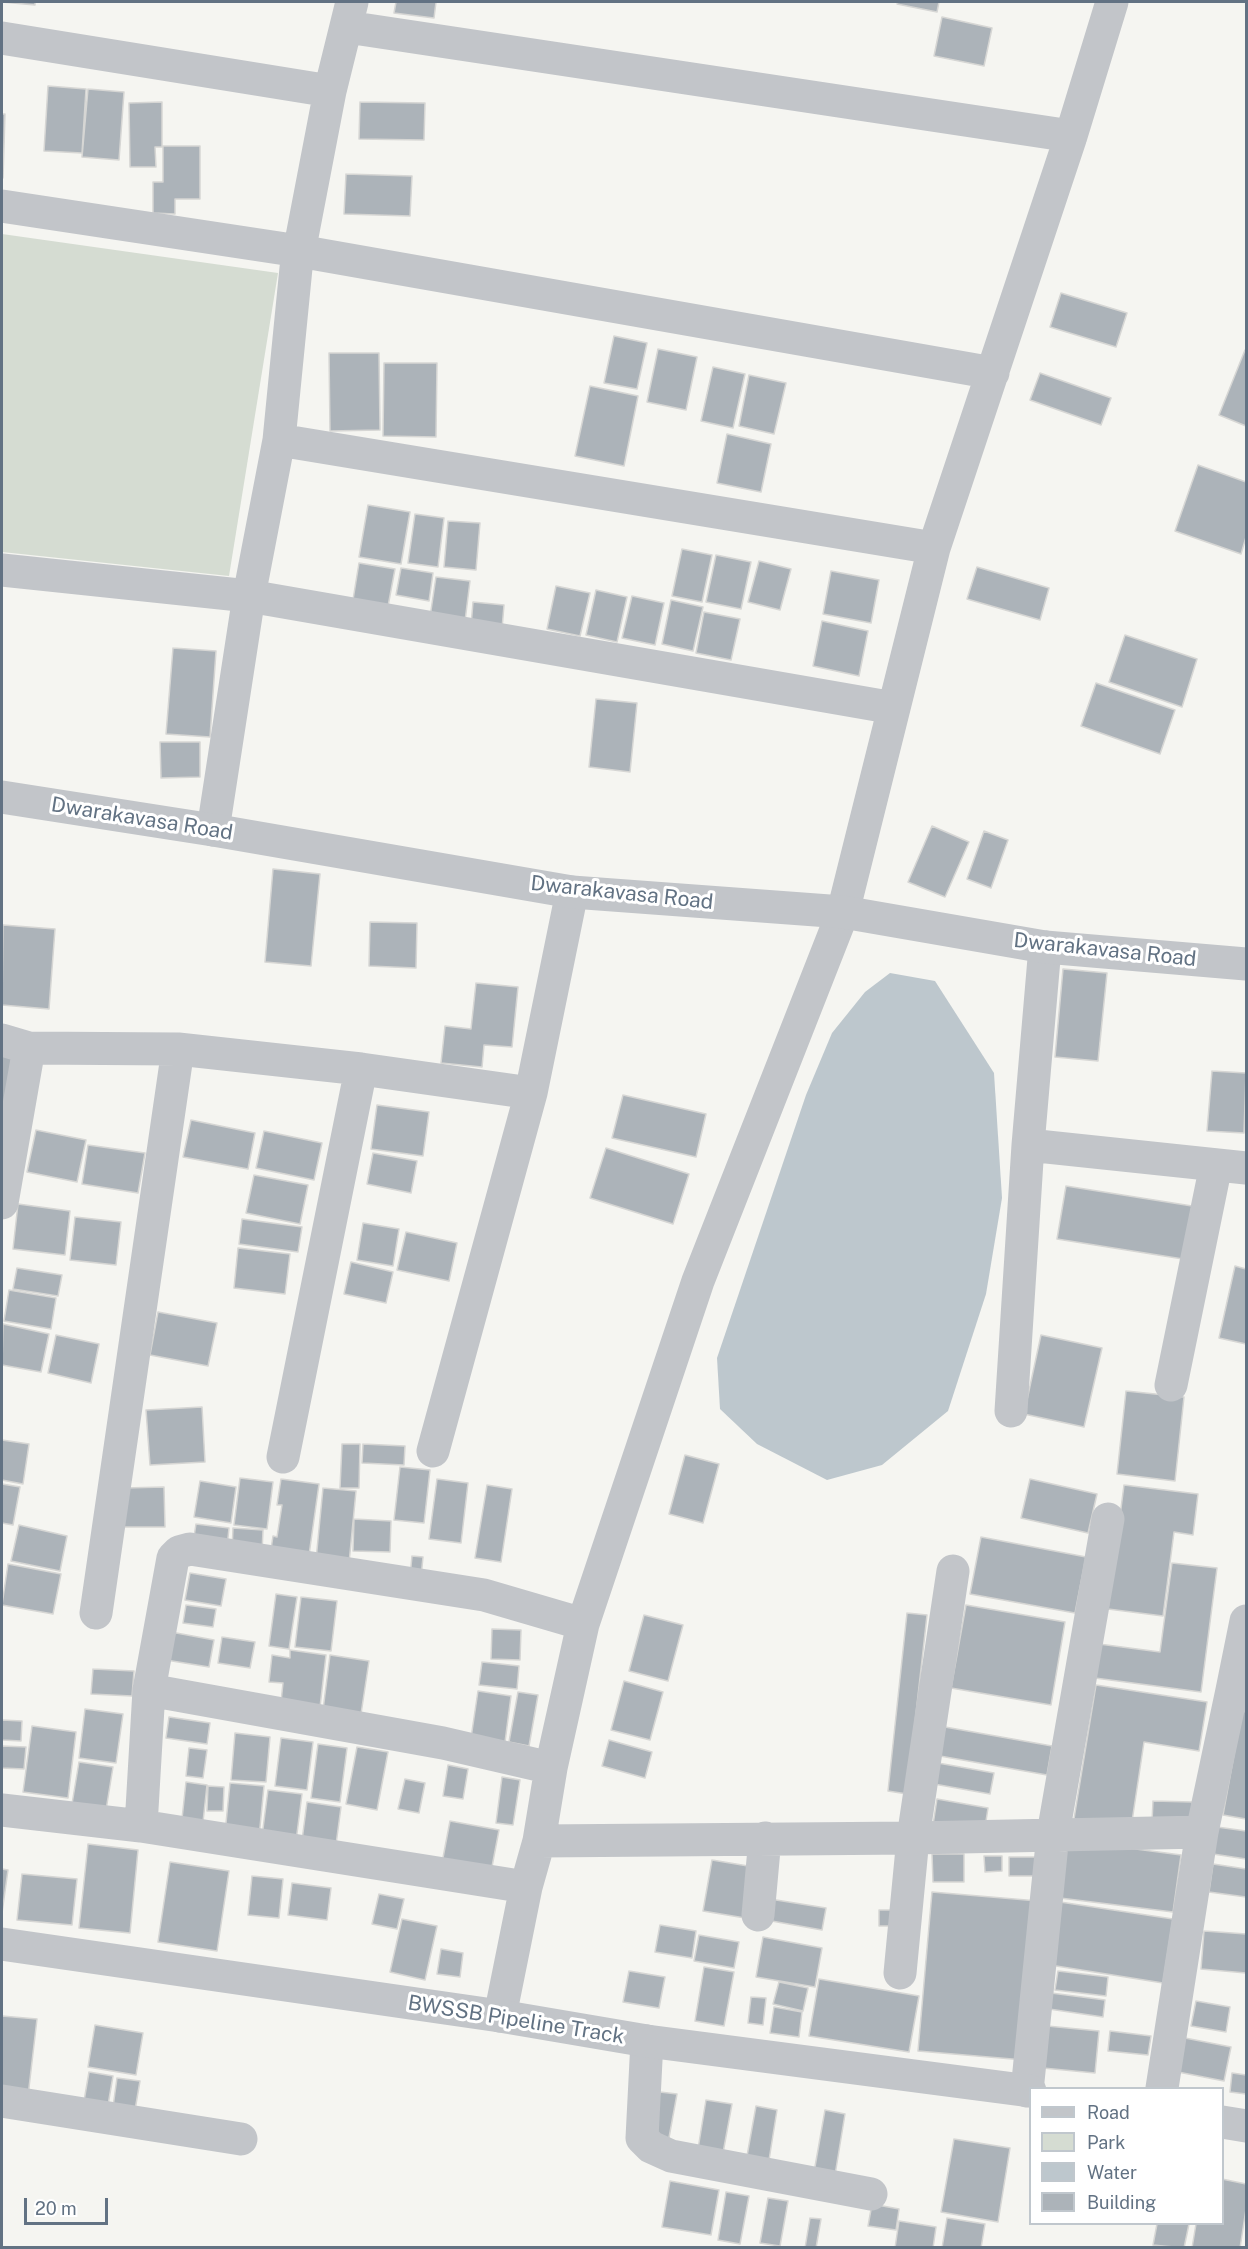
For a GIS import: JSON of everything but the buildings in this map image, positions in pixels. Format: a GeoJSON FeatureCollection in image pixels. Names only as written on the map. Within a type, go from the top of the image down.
{"type":"FeatureCollection","features":[{"type":"Feature","properties":{"kind":"street"},"geometry":{"type":"LineString","coordinates":[[500,2016],[526,1887],[539,1841],[551,1768],[584,1624],[698,1281],[843,912],[934,548],[1071,136],[1112,2]]}},
{"type":"Feature","properties":{"kind":"street"},"geometry":{"type":"LineString","coordinates":[[213,830],[249,596],[279,440],[299,251],[330,91],[349,14],[1071,136]]}},
{"type":"Feature","properties":{"kind":"street"},"geometry":{"type":"LineString","coordinates":[[2,38],[330,91]]}},
{"type":"Feature","properties":{"kind":"street"},"geometry":{"type":"LineString","coordinates":[[2,206],[299,251],[993,373]]}},
{"type":"Feature","properties":{"kind":"street"},"geometry":{"type":"LineString","coordinates":[[279,440],[934,548]]}},
{"type":"Feature","properties":{"kind":"street"},"geometry":{"type":"LineString","coordinates":[[2,570],[249,596],[894,708]]}},
{"type":"Feature","properties":{"kind":"street","name":"Dwarakavasa Road"},"geometry":{"type":"LineString","coordinates":[[2,797],[213,830],[572,892],[843,912],[1045,947],[1246,964]]}},
{"type":"Feature","properties":{"kind":"street"},"geometry":{"type":"LineString","coordinates":[[433,1451],[531,1093],[572,892]]}},
{"type":"Feature","properties":{"kind":"street"},"geometry":{"type":"LineString","coordinates":[[1011,1411],[1028,1145],[1045,947]]}},
{"type":"Feature","properties":{"kind":"street"},"geometry":{"type":"LineString","coordinates":[[2,1203],[15,1044],[178,1049],[361,1069],[531,1093]]}},
{"type":"Feature","properties":{"kind":"street"},"geometry":{"type":"LineString","coordinates":[[96,1613],[178,1049]]}},
{"type":"Feature","properties":{"kind":"street"},"geometry":{"type":"LineString","coordinates":[[283,1456],[361,1069]]}},
{"type":"Feature","properties":{"kind":"street"},"geometry":{"type":"LineString","coordinates":[[1028,1145],[1231,1167],[1171,1385]]}},
{"type":"Feature","properties":{"kind":"street"},"geometry":{"type":"LineString","coordinates":[[1029,2087],[1053,1834],[1108,1519]]}},
{"type":"Feature","properties":{"kind":"street"},"geometry":{"type":"LineString","coordinates":[[141,1826],[149,1690],[172,1558],[179,1552],[190,1549],[484,1595],[584,1624]]}},
{"type":"Feature","properties":{"kind":"street"},"geometry":{"type":"LineString","coordinates":[[900,1973],[914,1838],[953,1571]]}},
{"type":"Feature","properties":{"kind":"street"},"geometry":{"type":"LineString","coordinates":[[1162,2087],[1202,1832],[1239,1695],[1246,1622]]}},
{"type":"Feature","properties":{"kind":"street"},"geometry":{"type":"LineString","coordinates":[[149,1690],[443,1743],[551,1768]]}},
{"type":"Feature","properties":{"kind":"street"},"geometry":{"type":"LineString","coordinates":[[2,1809],[141,1826],[526,1887]]}},
{"type":"Feature","properties":{"kind":"street"},"geometry":{"type":"LineString","coordinates":[[539,1841],[914,1838],[1202,1832]]}},
{"type":"Feature","properties":{"kind":"street"},"geometry":{"type":"LineString","coordinates":[[758,1915],[765,1838]]}},
{"type":"Feature","properties":{"kind":"street","name":"BWSSB Pipeline Track"},"geometry":{"type":"LineString","coordinates":[[2,1944],[500,2016],[648,2041],[1029,2091]]}},
{"type":"Feature","properties":{"kind":"street"},"geometry":{"type":"LineString","coordinates":[[648,2041],[642,2138],[651,2147],[671,2156],[871,2194]]}},
{"type":"Feature","properties":{"kind":"street"},"geometry":{"type":"LineString","coordinates":[[2,2101],[241,2139]]}},
{"type":"Feature","properties":{"kind":"street"},"geometry":{"type":"LineString","coordinates":[[1224,2122],[1246,2126]]}},
{"type":"Feature","properties":{"kind":"green space"},"geometry":{"type":"Polygon","coordinates":[[[2,234],[278,273],[229,576],[2,552],[2,234]]]}},
{"type":"Feature","properties":{"kind":"water"},"geometry":{"type":"Polygon","coordinates":[[[890,973],[935,981],[994,1073],[1002,1198],[986,1294],[948,1411],[882,1465],[827,1480],[757,1444],[720,1409],[717,1358],[806,1095],[832,1033],[865,992],[890,973]]]}}]}
